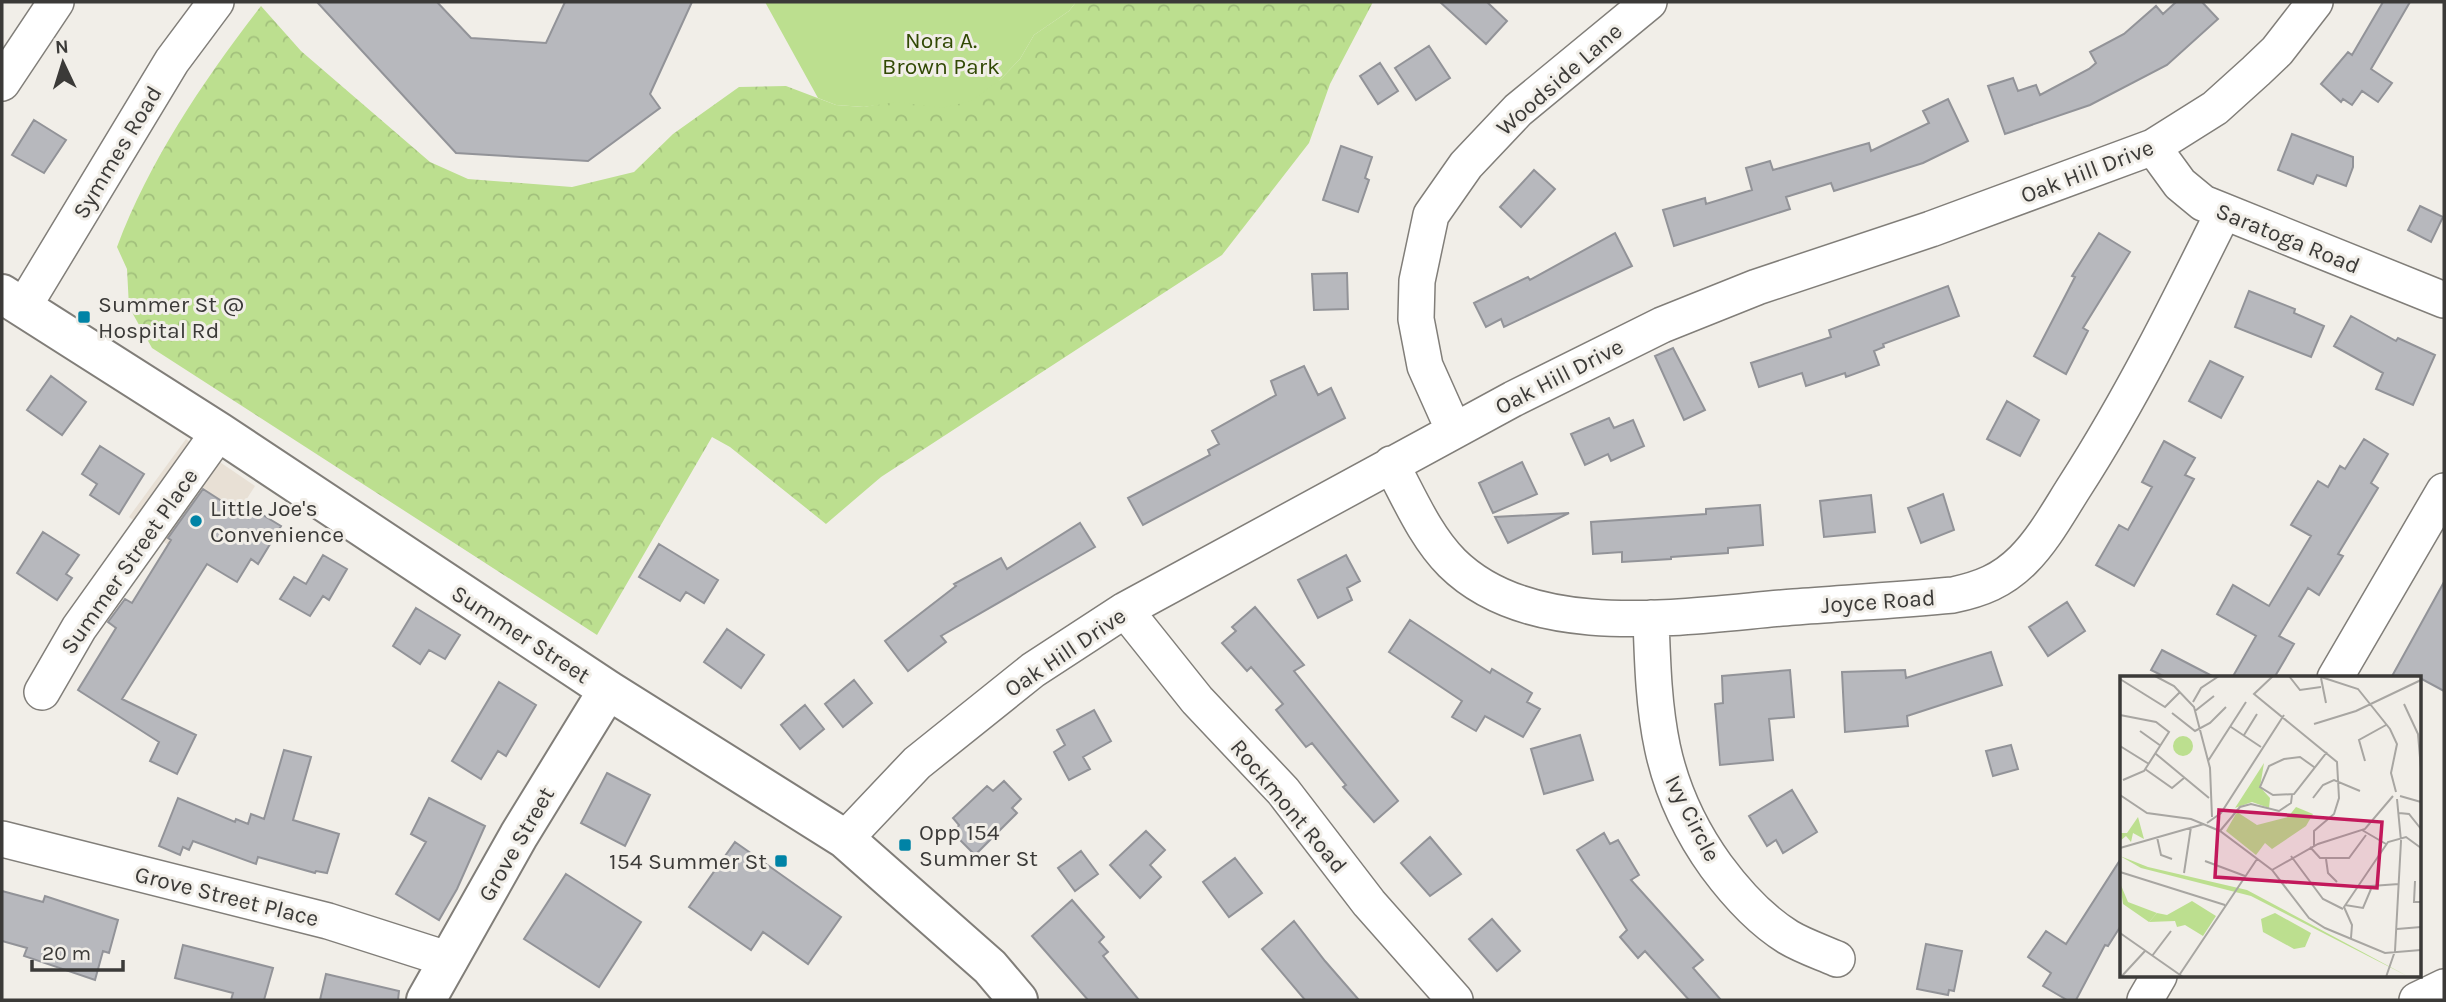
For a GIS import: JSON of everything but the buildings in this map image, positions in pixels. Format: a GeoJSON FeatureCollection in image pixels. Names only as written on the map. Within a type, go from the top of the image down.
{"type":"FeatureCollection","features":[{"type":"Feature","properties":{"kind":"main road","name":"Summer Street"},"geometry":{"type":"LineString","coordinates":[[13,300],[219,432],[608,690],[845,839],[990,967],[1018,1000]]}},
{"type":"Feature","properties":{"kind":"main road","name":"Grove Street"},"geometry":{"type":"LineString","coordinates":[[426,1000],[519,835],[608,690]]}},
{"type":"Feature","properties":{"kind":"street"},"geometry":{"type":"LineString","coordinates":[[2,83],[56,2]]}},
{"type":"Feature","properties":{"kind":"street","name":"Symmes Road"},"geometry":{"type":"LineString","coordinates":[[13,300],[166,71],[216,2]]}},
{"type":"Feature","properties":{"kind":"street","name":"Woodside Lane"},"geometry":{"type":"LineString","coordinates":[[1454,430],[1425,366],[1416,319],[1417,281],[1431,215],[1454,180],[1508,120],[1541,88],[1649,2]]}},
{"type":"Feature","properties":{"kind":"street","name":"Oak Hill Drive"},"geometry":{"type":"LineString","coordinates":[[845,839],[918,763],[1033,670],[1125,610],[1454,430],[1625,343],[1699,309],[2058,184],[2153,147],[2195,123],[2246,80],[2277,51],[2315,2]]}},
{"type":"Feature","properties":{"kind":"street","name":"Saratoga Road"},"geometry":{"type":"LineString","coordinates":[[2153,147],[2180,184],[2203,203],[2444,300]]}},
{"type":"Feature","properties":{"kind":"street","name":"Joyce Road"},"geometry":{"type":"LineString","coordinates":[[1391,464],[1436,544],[1453,564],[1477,582],[1528,605],[1557,613],[1651,618],[1952,595],[1984,587],[2001,578],[2023,560],[2041,538],[2090,463],[2163,336],[2223,213]]}},
{"type":"Feature","properties":{"kind":"street","name":"Summer Street Place"},"geometry":{"type":"LineString","coordinates":[[42,692],[79,628],[219,432]]}},
{"type":"Feature","properties":{"kind":"street"},"geometry":{"type":"LineString","coordinates":[[2336,676],[2444,491]]}},
{"type":"Feature","properties":{"kind":"street","name":"Rockmont Road"},"geometry":{"type":"LineString","coordinates":[[1125,610],[1197,700],[1283,791],[1369,903],[1455,1000]]}},
{"type":"Feature","properties":{"kind":"street","name":"Ivy Circle"},"geometry":{"type":"LineString","coordinates":[[1651,618],[1654,702],[1660,741],[1669,779],[1688,820],[1732,888],[1759,915],[1788,937],[1837,959]]}},
{"type":"Feature","properties":{"kind":"street","name":"Grove Street Place"},"geometry":{"type":"LineString","coordinates":[[2,839],[328,921],[450,960]]}},
{"type":"Feature","properties":{"kind":"street"},"geometry":{"type":"LineString","coordinates":[[2145,1000],[2158,978]]}},
{"type":"Feature","properties":{"kind":"street"},"geometry":{"type":"LineString","coordinates":[[2417,1000],[2444,988]]}},
{"type":"Feature","properties":{"kind":"shaded area"},"geometry":{"type":"Polygon","coordinates":[[[186,439],[255,486],[202,569],[129,517],[186,439]]]}},
{"type":"Feature","properties":{"kind":"green space","name":"Nora A. Brown Park"},"geometry":{"type":"Polygon","coordinates":[[[765,2],[1076,2],[1069,11],[1034,35],[1020,59],[1000,80],[971,101],[942,108],[897,102],[864,107],[836,105],[818,98],[765,2]]]}},
{"type":"Feature","properties":{"kind":"green space"},"geometry":{"type":"Polygon","coordinates":[[[1076,2],[1373,2],[1330,84],[1309,143],[1222,255],[881,477],[826,524],[730,447],[712,437],[597,635],[152,348],[129,307],[127,269],[117,247],[130,214],[180,121],[261,6],[301,51],[430,162],[468,179],[572,187],[634,172],[673,134],[739,87],[786,86],[836,105],[864,107],[1000,80],[1020,59],[1034,35],[1069,11],[1076,2]]]}},
{"type":"Feature","properties":{"kind":"place","name":"Summer St @ Hospital Rd"},"geometry":{"type":"Point","coordinates":[84,317]}},
{"type":"Feature","properties":{"kind":"place","name":"Little Joe's Convenience"},"geometry":{"type":"Point","coordinates":[196,521]}},
{"type":"Feature","properties":{"kind":"place","name":"Opp 154 Summer St"},"geometry":{"type":"Point","coordinates":[905,845]}},
{"type":"Feature","properties":{"kind":"place","name":"154 Summer St"},"geometry":{"type":"Point","coordinates":[781,861]}}]}
